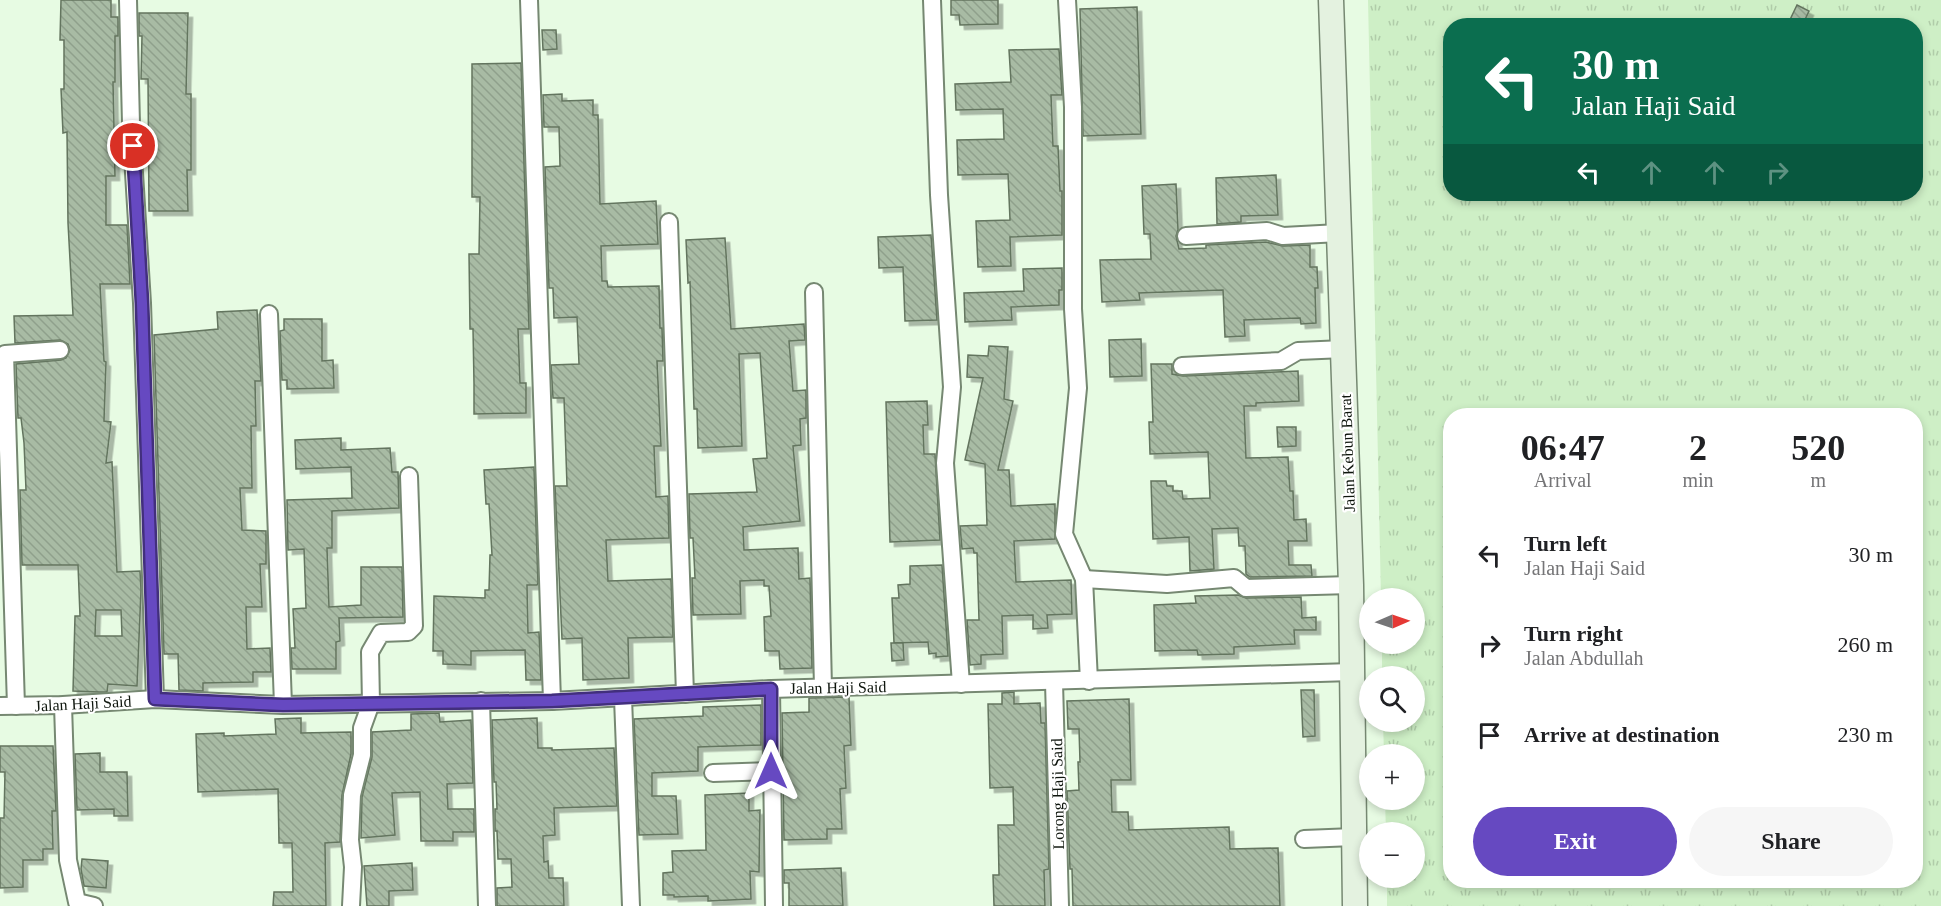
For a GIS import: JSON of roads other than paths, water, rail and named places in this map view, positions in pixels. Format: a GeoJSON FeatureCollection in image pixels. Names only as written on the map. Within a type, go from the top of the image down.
{"type":"FeatureCollection","features":[{"type":"Feature","properties":{"kind":"main road","name":"Jalan Kebun Barat"},"geometry":{"type":"LineString","coordinates":[[1331,0],[1351,585],[1355,906]]}},
{"type":"Feature","properties":{"kind":"street"},"geometry":{"type":"LineString","coordinates":[[128,0],[131,124],[142,303],[155,699]]}},
{"type":"Feature","properties":{"kind":"street"},"geometry":{"type":"LineString","coordinates":[[530,0],[552,701]]}},
{"type":"Feature","properties":{"kind":"street"},"geometry":{"type":"LineString","coordinates":[[932,0],[939,195],[952,387],[945,463],[961,684]]}},
{"type":"Feature","properties":{"kind":"street"},"geometry":{"type":"LineString","coordinates":[[1067,0],[1073,107],[1073,309],[1078,388],[1064,534],[1084,579],[1089,681]]}},
{"type":"Feature","properties":{"kind":"street"},"geometry":{"type":"LineString","coordinates":[[669,222],[685,694]]}},
{"type":"Feature","properties":{"kind":"street"},"geometry":{"type":"LineString","coordinates":[[1186,236],[1267,231],[1283,236],[1339,233]]}},
{"type":"Feature","properties":{"kind":"street"},"geometry":{"type":"LineString","coordinates":[[814,292],[823,688]]}},
{"type":"Feature","properties":{"kind":"street"},"geometry":{"type":"LineString","coordinates":[[269,314],[283,705]]}},
{"type":"Feature","properties":{"kind":"street"},"geometry":{"type":"LineString","coordinates":[[1182,366],[1281,361],[1298,351],[1344,349]]}},
{"type":"Feature","properties":{"kind":"street"},"geometry":{"type":"LineString","coordinates":[[8,706],[5,354],[60,350]]}},
{"type":"Feature","properties":{"kind":"street"},"geometry":{"type":"LineString","coordinates":[[351,906],[352,795],[362,755],[362,728],[371,703],[370,652],[381,633],[408,632],[414,626],[409,476]]}},
{"type":"Feature","properties":{"kind":"street"},"geometry":{"type":"LineString","coordinates":[[1084,579],[1167,584],[1234,578],[1246,588],[1351,585]]}},
{"type":"Feature","properties":{"kind":"street","name":"Jalan Haji Said"},"geometry":{"type":"LineString","coordinates":[[8,706],[155,699],[283,705],[552,701],[771,689],[1353,672]]}},
{"type":"Feature","properties":{"kind":"street","name":"Lorong Haji Said"},"geometry":{"type":"LineString","coordinates":[[1054,682],[1060,906]]}},
{"type":"Feature","properties":{"kind":"street"},"geometry":{"type":"LineString","coordinates":[[771,689],[774,906]]}},
{"type":"Feature","properties":{"kind":"street"},"geometry":{"type":"LineString","coordinates":[[623,698],[631,906]]}},
{"type":"Feature","properties":{"kind":"street"},"geometry":{"type":"LineString","coordinates":[[481,701],[487,906]]}},
{"type":"Feature","properties":{"kind":"street"},"geometry":{"type":"LineString","coordinates":[[63,705],[68,860],[77,902],[94,906]]}},
{"type":"Feature","properties":{"kind":"street"},"geometry":{"type":"LineString","coordinates":[[713,773],[771,771]]}},
{"type":"Feature","properties":{"kind":"street"},"geometry":{"type":"LineString","coordinates":[[1304,839],[1354,837]]}}]}
